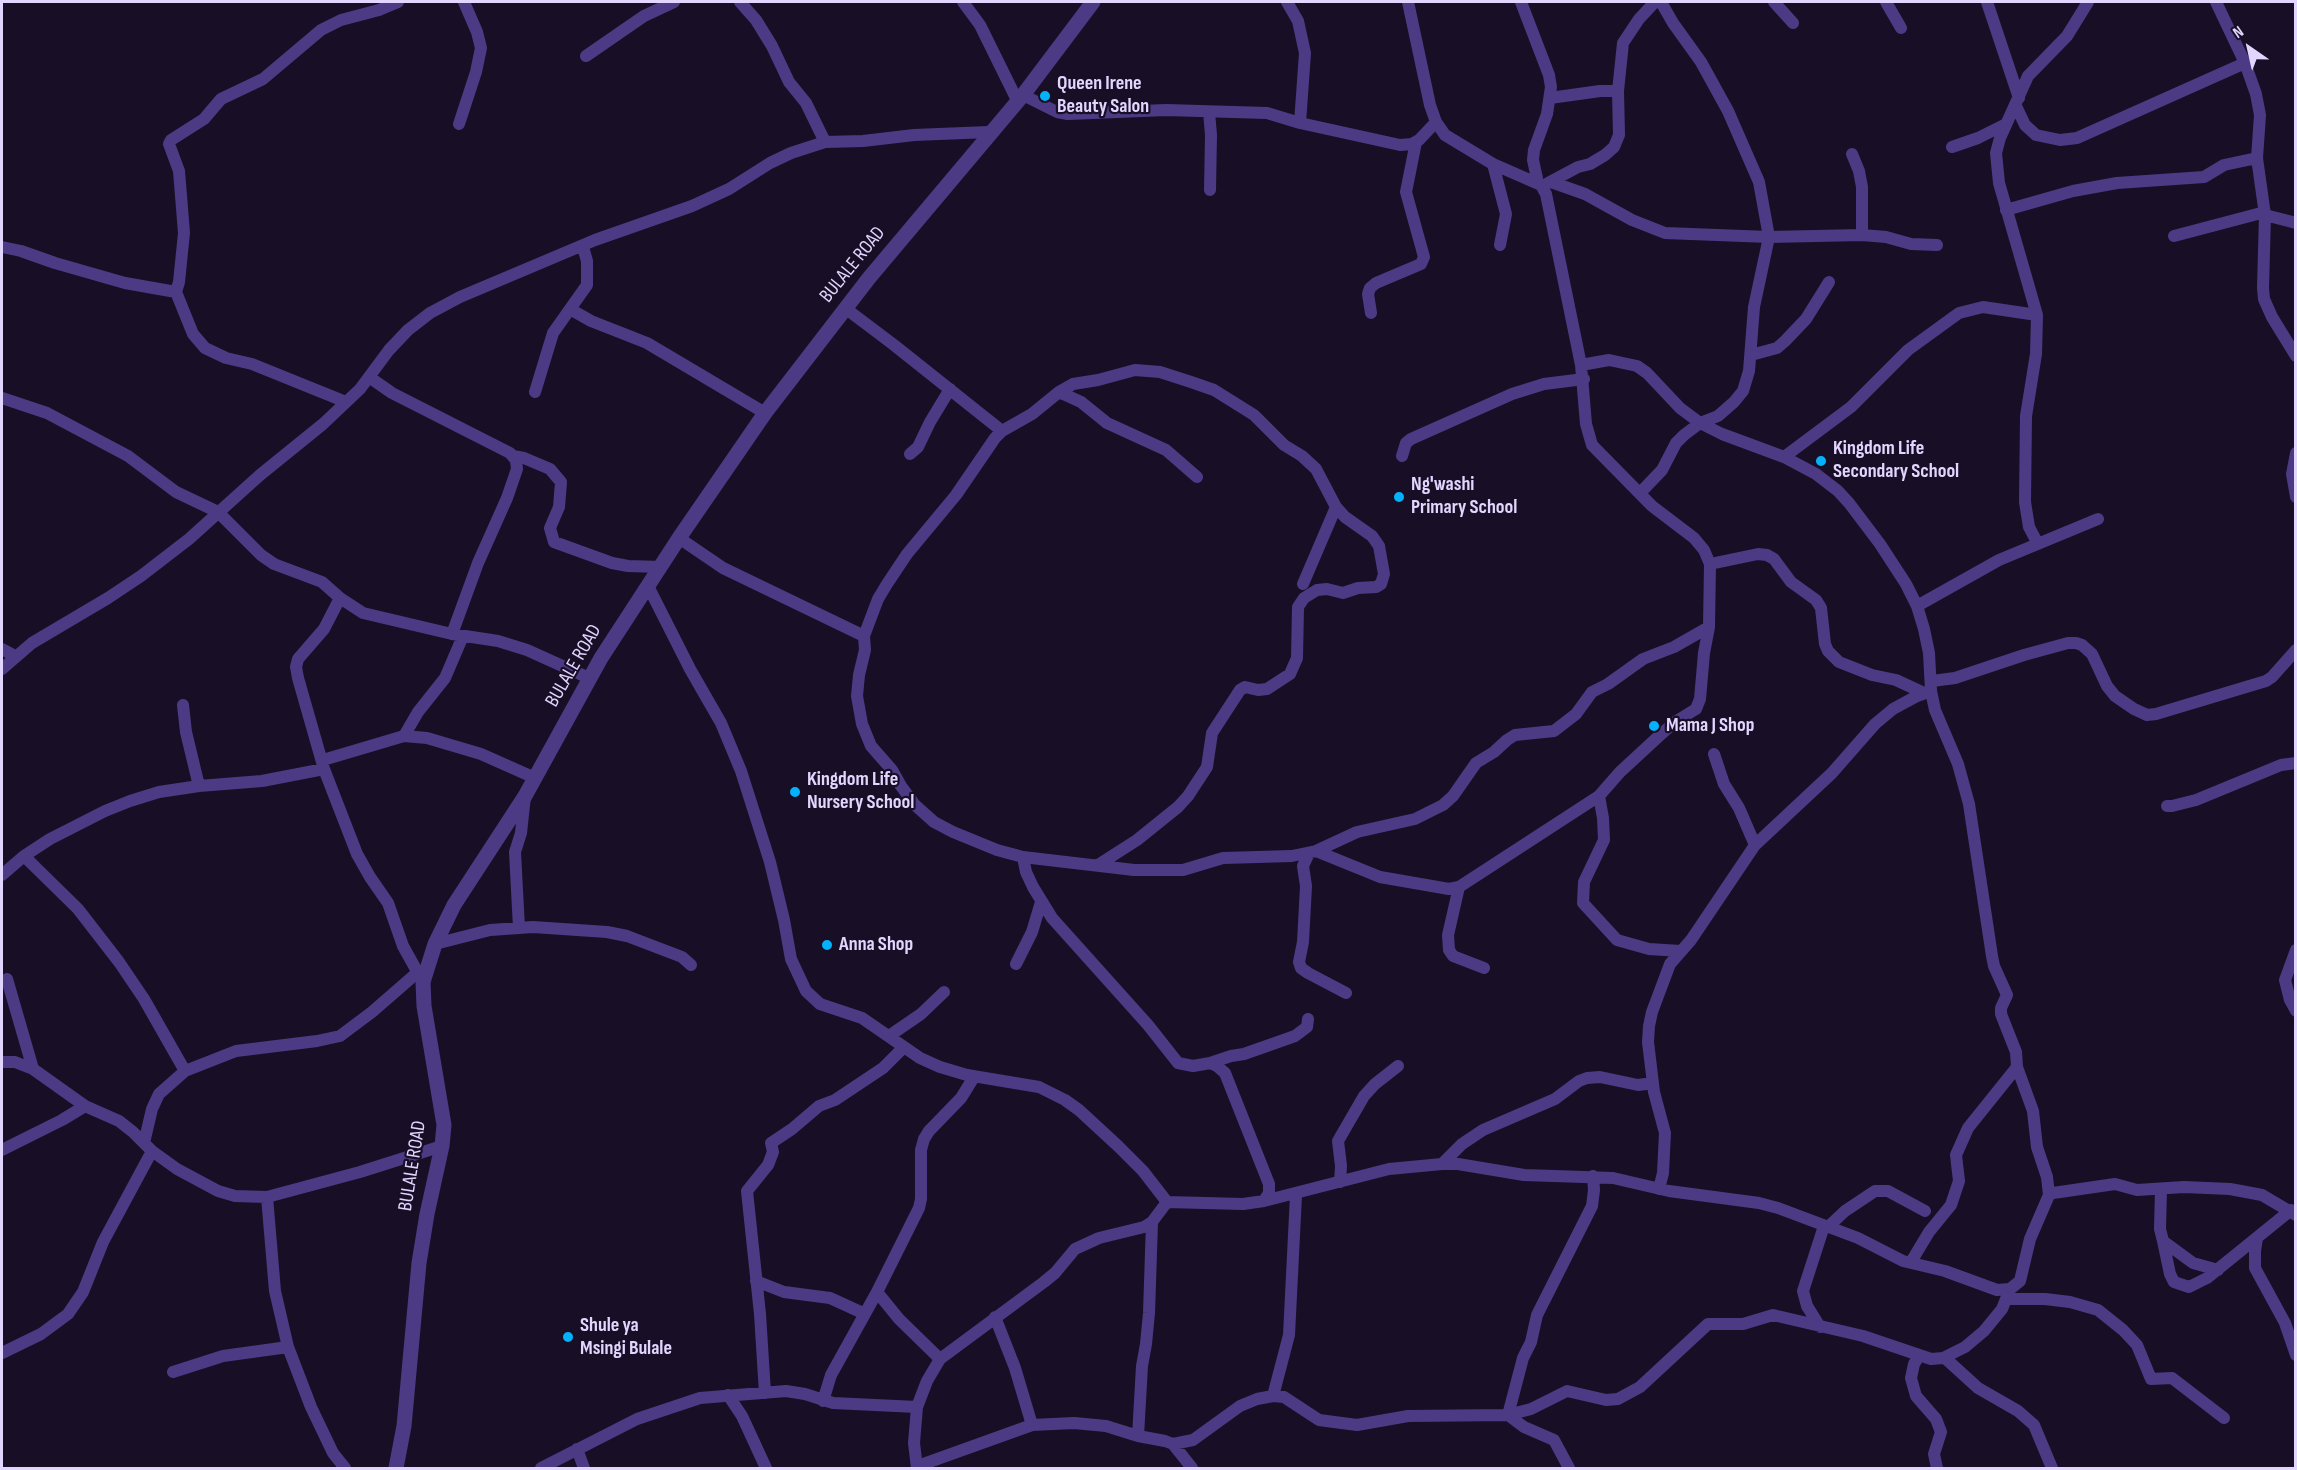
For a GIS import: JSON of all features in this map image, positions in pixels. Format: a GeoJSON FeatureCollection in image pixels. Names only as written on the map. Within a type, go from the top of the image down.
{"type":"FeatureCollection","features":[{"type":"Feature","properties":{"kind":"street"},"geometry":{"type":"LineString","coordinates":[[346,402],[252,363],[226,358],[205,348],[193,334],[176,292],[184,233],[179,171],[170,149],[171,140],[204,119],[221,99],[263,79],[327,26],[398,2]]}},
{"type":"Feature","properties":{"kind":"street"},"geometry":{"type":"LineString","coordinates":[[459,124],[476,72],[481,48],[464,2]]}},
{"type":"Feature","properties":{"kind":"street"},"geometry":{"type":"LineString","coordinates":[[586,56],[644,16],[674,2]]}},
{"type":"Feature","properties":{"kind":"street"},"geometry":{"type":"LineString","coordinates":[[741,2],[756,20],[772,46],[789,82],[807,103],[825,142]]}},
{"type":"Feature","properties":{"kind":"street"},"geometry":{"type":"LineString","coordinates":[[963,2],[980,25],[1020,98],[1057,112],[1068,114],[1228,110],[1267,113],[1300,123],[1400,145],[1416,142],[1436,122]]}},
{"type":"Feature","properties":{"kind":"street","name":"BULALE ROAD"},"geometry":{"type":"LineString","coordinates":[[396,1468],[404,1426],[419,1263],[444,1125],[421,977],[435,944],[454,905],[525,796],[589,678],[679,538],[765,413],[845,308],[989,132],[1020,98],[1082,9],[1093,2]]}},
{"type":"Feature","properties":{"kind":"street"},"geometry":{"type":"LineString","coordinates":[[1287,2],[1298,21],[1305,53],[1300,123]]}},
{"type":"Feature","properties":{"kind":"street"},"geometry":{"type":"LineString","coordinates":[[1408,2],[1425,86],[1436,122],[1445,135],[1492,164],[1544,183],[1585,194],[1632,220],[1665,233],[1769,237],[1862,235],[1886,237],[1911,244],[1937,245]]}},
{"type":"Feature","properties":{"kind":"street"},"geometry":{"type":"LineString","coordinates":[[1313,852],[1388,880],[1441,888],[1459,886],[1599,796],[1620,772],[1659,736],[1675,722],[1696,709],[1700,699],[1709,627],[1710,564],[1704,550],[1694,538],[1652,506],[1592,445],[1586,424],[1584,379],[1556,234],[1544,183],[1533,160],[1534,150],[1547,114],[1550,75],[1521,2]]}},
{"type":"Feature","properties":{"kind":"street"},"geometry":{"type":"LineString","coordinates":[[1544,183],[1590,164],[1614,147],[1618,135],[1618,91],[1623,43],[1639,19],[1655,2]]}},
{"type":"Feature","properties":{"kind":"street"},"geometry":{"type":"LineString","coordinates":[[1640,493],[1662,470],[1676,443],[1700,423],[1718,416],[1734,402],[1747,381],[1754,307],[1769,237],[1759,182],[1733,121],[1701,62],[1661,2]]}},
{"type":"Feature","properties":{"kind":"street"},"geometry":{"type":"LineString","coordinates":[[1774,2],[1793,23]]}},
{"type":"Feature","properties":{"kind":"street"},"geometry":{"type":"LineString","coordinates":[[1886,2],[1900,28]]}},
{"type":"Feature","properties":{"kind":"street"},"geometry":{"type":"LineString","coordinates":[[1987,2],[2025,125],[2036,135],[2060,140],[2077,138],[2245,63]]}},
{"type":"Feature","properties":{"kind":"street"},"geometry":{"type":"LineString","coordinates":[[2038,544],[2029,527],[2025,502],[2026,416],[2036,354],[2037,315],[1999,183],[1996,153],[2006,124],[2028,76],[2067,36],[2088,2]]}},
{"type":"Feature","properties":{"kind":"street"},"geometry":{"type":"LineString","coordinates":[[2216,2],[2245,63],[2256,94],[2259,115],[2257,158],[2265,213],[2264,299],[2295,356]]}},
{"type":"Feature","properties":{"kind":"street"},"geometry":{"type":"LineString","coordinates":[[1550,98],[1600,91],[1618,91]]}},
{"type":"Feature","properties":{"kind":"street"},"geometry":{"type":"LineString","coordinates":[[1209,112],[1210,190]]}},
{"type":"Feature","properties":{"kind":"street"},"geometry":{"type":"LineString","coordinates":[[1952,147],[1978,138],[2006,124]]}},
{"type":"Feature","properties":{"kind":"street"},"geometry":{"type":"LineString","coordinates":[[2,669],[15,656],[49,631],[108,598],[141,576],[189,538],[260,475],[296,448],[346,402],[389,350],[408,330],[430,313],[493,283],[595,240],[692,206],[729,189],[770,163],[791,153],[825,142],[989,132]]}},
{"type":"Feature","properties":{"kind":"street"},"geometry":{"type":"LineString","coordinates":[[1371,313],[1368,294],[1370,288],[1376,283],[1421,264],[1424,257],[1407,192],[1416,142]]}},
{"type":"Feature","properties":{"kind":"street"},"geometry":{"type":"LineString","coordinates":[[1852,154],[1859,171],[1862,188],[1862,235]]}},
{"type":"Feature","properties":{"kind":"street"},"geometry":{"type":"LineString","coordinates":[[2006,210],[2073,191],[2117,183],[2204,177],[2224,165],[2257,158]]}},
{"type":"Feature","properties":{"kind":"street"},"geometry":{"type":"LineString","coordinates":[[1492,164],[1506,214],[1500,245]]}},
{"type":"Feature","properties":{"kind":"street"},"geometry":{"type":"LineString","coordinates":[[2174,236],[2265,213],[2295,223]]}},
{"type":"Feature","properties":{"kind":"street"},"geometry":{"type":"LineString","coordinates":[[2,247],[21,250],[55,263],[125,283],[176,292]]}},
{"type":"Feature","properties":{"kind":"street"},"geometry":{"type":"LineString","coordinates":[[535,392],[553,333],[587,285],[588,276],[583,247]]}},
{"type":"Feature","properties":{"kind":"street"},"geometry":{"type":"LineString","coordinates":[[1751,355],[1777,348],[1785,341],[1806,318],[1829,282]]}},
{"type":"Feature","properties":{"kind":"street"},"geometry":{"type":"LineString","coordinates":[[845,308],[1002,431]]}},
{"type":"Feature","properties":{"kind":"street"},"geometry":{"type":"LineString","coordinates":[[1784,457],[1851,407],[1908,350],[1959,313],[1983,308],[2037,315]]}},
{"type":"Feature","properties":{"kind":"street"},"geometry":{"type":"LineString","coordinates":[[570,309],[600,326],[647,343],[765,413]]}},
{"type":"Feature","properties":{"kind":"street"},"geometry":{"type":"LineString","coordinates":[[1167,1202],[1152,1222],[1144,1227],[1100,1238],[1075,1249],[1055,1273],[940,1359],[927,1381],[917,1407],[914,1443],[918,1467],[1032,1425],[1047,1423],[1093,1423],[1173,1444],[1193,1440],[1240,1406],[1273,1396],[1284,1397],[1315,1418],[1340,1424],[1368,1424],[1408,1416],[1508,1415],[1531,1409],[1567,1391],[1606,1400],[1618,1400],[1640,1387],[1690,1339],[1711,1323],[1743,1324],[1773,1315],[1878,1340],[1931,1359],[1945,1358],[1965,1347],[1984,1331],[2002,1309],[2009,1294],[2022,1278],[2030,1239],[2049,1195],[2047,1177],[2037,1147],[2033,1111],[2017,1067],[2016,1052],[2001,1014],[2001,1008],[2007,995],[1994,966],[1970,804],[1958,764],[1935,710],[1929,688],[1929,653],[1917,606],[1884,550],[1838,491],[1816,474],[1784,457],[1722,434],[1700,423],[1680,408],[1647,373],[1637,366],[1609,360],[1581,365]]}},
{"type":"Feature","properties":{"kind":"street"},"geometry":{"type":"LineString","coordinates":[[1098,865],[1143,836],[1188,796],[1207,767],[1212,733],[1240,690],[1245,687],[1266,689],[1290,674],[1297,658],[1298,607],[1304,598],[1317,590],[1327,589],[1343,593],[1359,588],[1376,587],[1381,585],[1384,574],[1378,546],[1372,536],[1345,518],[1336,507],[1316,469],[1302,456],[1284,445],[1254,415],[1214,390],[1160,372],[1135,370],[1073,384],[1059,392],[1032,414],[1002,431],[956,495],[902,561],[878,598],[864,636],[866,643],[857,696],[862,724],[871,746],[892,770],[915,805],[934,822],[997,850],[1023,857],[1134,870],[1183,870],[1223,858],[1296,855],[1313,852],[1357,832],[1415,819],[1443,805],[1453,796],[1476,763],[1494,752],[1507,740],[1515,735],[1554,731],[1575,714],[1592,692],[1608,684],[1643,659],[1680,644],[1709,627]]}},
{"type":"Feature","properties":{"kind":"street"},"geometry":{"type":"LineString","coordinates":[[369,377],[392,393],[513,456],[550,469],[561,482],[559,507],[550,528],[554,542],[612,563],[661,567]]}},
{"type":"Feature","properties":{"kind":"street"},"geometry":{"type":"LineString","coordinates":[[1402,456],[1406,443],[1411,439],[1512,394],[1544,384],[1584,379]]}},
{"type":"Feature","properties":{"kind":"street"},"geometry":{"type":"LineString","coordinates":[[910,454],[918,447],[950,389]]}},
{"type":"Feature","properties":{"kind":"street"},"geometry":{"type":"LineString","coordinates":[[1059,392],[1081,402],[1107,423],[1166,450],[1197,477]]}},
{"type":"Feature","properties":{"kind":"street"},"geometry":{"type":"LineString","coordinates":[[2,398],[47,414],[128,456],[176,492],[218,512],[261,555],[282,567],[322,582],[340,598],[363,613],[457,635],[498,641],[527,650],[589,678]]}},
{"type":"Feature","properties":{"kind":"street"},"geometry":{"type":"LineString","coordinates":[[2295,453],[2292,474],[2295,497]]}},
{"type":"Feature","properties":{"kind":"street"},"geometry":{"type":"LineString","coordinates":[[404,736],[414,718],[445,678],[478,563],[507,498],[517,469],[513,456]]}},
{"type":"Feature","properties":{"kind":"street"},"geometry":{"type":"LineString","coordinates":[[1303,584],[1336,507]]}},
{"type":"Feature","properties":{"kind":"street"},"geometry":{"type":"LineString","coordinates":[[1917,606],[1999,560],[2098,519]]}},
{"type":"Feature","properties":{"kind":"street"},"geometry":{"type":"LineString","coordinates":[[679,538],[723,568],[864,636]]}},
{"type":"Feature","properties":{"kind":"street"},"geometry":{"type":"LineString","coordinates":[[1710,564],[1758,554],[1767,555],[1774,559],[1791,582],[1816,600],[1821,608],[1825,644],[1828,651],[1839,662],[1872,675],[1929,688]]}},
{"type":"Feature","properties":{"kind":"street"},"geometry":{"type":"LineString","coordinates":[[648,586],[690,669],[721,723],[741,771],[763,835],[791,959],[806,991],[820,1004],[862,1018],[904,1047],[940,1067],[974,1077],[1039,1087],[1065,1100],[1118,1146],[1143,1171],[1167,1202],[1243,1204],[1296,1195],[1389,1169],[1442,1164],[1524,1175],[1613,1178],[1659,1189],[1759,1203],[1791,1212],[1858,1238],[1896,1258],[1945,1271],[2009,1294],[2070,1302],[2098,1310],[2123,1330],[2137,1345],[2151,1379],[2172,1377],[2224,1418]]}},
{"type":"Feature","properties":{"kind":"street"},"geometry":{"type":"LineString","coordinates":[[2,1353],[41,1334],[68,1314],[83,1292],[106,1234],[148,1147],[152,1109],[159,1094],[185,1071],[236,1051],[340,1036],[421,977],[403,946],[388,903],[357,854],[324,764],[296,667],[298,659],[324,629],[340,598]]}},
{"type":"Feature","properties":{"kind":"street"},"geometry":{"type":"LineString","coordinates":[[1659,1189],[1663,1173],[1665,1133],[1653,1083],[1648,1026],[1670,964],[1691,940],[1755,845],[1832,773],[1875,724],[1893,709],[1929,688],[2024,655],[2068,643],[2082,645],[2092,654],[2107,686],[2115,696],[2147,715],[2266,681],[2295,650]]}},
{"type":"Feature","properties":{"kind":"street"},"geometry":{"type":"LineString","coordinates":[[2,649],[15,656]]}},
{"type":"Feature","properties":{"kind":"street"},"geometry":{"type":"LineString","coordinates":[[183,705],[186,732],[200,786]]}},
{"type":"Feature","properties":{"kind":"street"},"geometry":{"type":"LineString","coordinates":[[2,874],[50,839],[105,811],[159,792],[262,781],[324,764],[404,736],[427,738],[481,754],[535,778]]}},
{"type":"Feature","properties":{"kind":"street"},"geometry":{"type":"LineString","coordinates":[[1713,754],[1755,845]]}},
{"type":"Feature","properties":{"kind":"street"},"geometry":{"type":"LineString","coordinates":[[2167,806],[2196,800],[2281,765],[2295,763]]}},
{"type":"Feature","properties":{"kind":"street"},"geometry":{"type":"LineString","coordinates":[[519,928],[514,865],[524,814],[525,796]]}},
{"type":"Feature","properties":{"kind":"street"},"geometry":{"type":"LineString","coordinates":[[1599,796],[1604,840],[1584,882],[1581,897],[1583,903],[1617,940],[1649,949],[1680,951]]}},
{"type":"Feature","properties":{"kind":"street"},"geometry":{"type":"LineString","coordinates":[[1303,866],[1313,852]]}},
{"type":"Feature","properties":{"kind":"street"},"geometry":{"type":"LineString","coordinates":[[1296,855],[1303,866],[1306,886],[1303,942],[1299,962],[1301,968],[1346,993]]}},
{"type":"Feature","properties":{"kind":"street"},"geometry":{"type":"LineString","coordinates":[[24,856],[78,909],[119,962],[144,999],[185,1071]]}},
{"type":"Feature","properties":{"kind":"street"},"geometry":{"type":"LineString","coordinates":[[1023,857],[1026,872],[1052,918],[1139,1015],[1178,1063],[1193,1066],[1244,1054],[1295,1036],[1307,1027],[1308,1019]]}},
{"type":"Feature","properties":{"kind":"street"},"geometry":{"type":"LineString","coordinates":[[1459,886],[1448,935],[1449,950],[1453,956],[1470,965],[1484,968]]}},
{"type":"Feature","properties":{"kind":"street"},"geometry":{"type":"LineString","coordinates":[[1016,964],[1032,932],[1041,902]]}},
{"type":"Feature","properties":{"kind":"street"},"geometry":{"type":"LineString","coordinates":[[435,944],[490,930],[533,927],[607,932],[627,936],[682,957],[691,965]]}},
{"type":"Feature","properties":{"kind":"street"},"geometry":{"type":"LineString","coordinates":[[2295,950],[2284,980],[2295,1011]]}},
{"type":"Feature","properties":{"kind":"street"},"geometry":{"type":"LineString","coordinates":[[7,979],[33,1069]]}},
{"type":"Feature","properties":{"kind":"street"},"geometry":{"type":"LineString","coordinates":[[889,1036],[921,1014],[944,992]]}},
{"type":"Feature","properties":{"kind":"street"},"geometry":{"type":"LineString","coordinates":[[765,1393],[746,1195],[749,1187],[768,1165],[773,1152],[771,1143],[819,1106],[835,1100],[883,1068],[904,1047]]}},
{"type":"Feature","properties":{"kind":"street"},"geometry":{"type":"LineString","coordinates":[[2,1062],[15,1062],[33,1069],[85,1106],[119,1121],[148,1147],[190,1177],[218,1191],[235,1196],[267,1197],[360,1172],[442,1146]]}},
{"type":"Feature","properties":{"kind":"street"},"geometry":{"type":"LineString","coordinates":[[1210,1063],[1225,1074],[1269,1184],[1269,1192],[1264,1201]]}},
{"type":"Feature","properties":{"kind":"street"},"geometry":{"type":"LineString","coordinates":[[1340,1182],[1338,1141],[1364,1096],[1398,1066]]}},
{"type":"Feature","properties":{"kind":"street"},"geometry":{"type":"LineString","coordinates":[[1911,1262],[1929,1232],[1951,1205],[1959,1180],[1956,1155],[1968,1128],[2017,1067]]}},
{"type":"Feature","properties":{"kind":"street"},"geometry":{"type":"LineString","coordinates":[[823,1401],[831,1375],[877,1292],[919,1208],[921,1150],[924,1139],[928,1131],[961,1098],[974,1077]]}},
{"type":"Feature","properties":{"kind":"street"},"geometry":{"type":"LineString","coordinates":[[1442,1164],[1462,1144],[1483,1130],[1556,1099],[1579,1081],[1600,1077],[1638,1085],[1653,1083]]}},
{"type":"Feature","properties":{"kind":"street"},"geometry":{"type":"LineString","coordinates":[[2,1150],[85,1106]]}},
{"type":"Feature","properties":{"kind":"street"},"geometry":{"type":"LineString","coordinates":[[1508,1415],[1537,1315],[1592,1206],[1593,1176]]}},
{"type":"Feature","properties":{"kind":"street"},"geometry":{"type":"LineString","coordinates":[[2049,1195],[2115,1184],[2137,1190],[2184,1187],[2242,1190],[2262,1195],[2293,1212],[2197,1285],[2182,1287],[2174,1282],[2170,1274],[2160,1229],[2161,1189]]}},
{"type":"Feature","properties":{"kind":"street"},"geometry":{"type":"LineString","coordinates":[[1820,1327],[1807,1306],[1803,1291],[1826,1227],[1845,1210],[1875,1191],[1888,1191],[1925,1211]]}},
{"type":"Feature","properties":{"kind":"street"},"geometry":{"type":"LineString","coordinates":[[1273,1396],[1289,1335],[1296,1195]]}},
{"type":"Feature","properties":{"kind":"street"},"geometry":{"type":"LineString","coordinates":[[267,1197],[275,1291],[288,1347],[310,1407],[333,1453],[345,1468]]}},
{"type":"Feature","properties":{"kind":"street"},"geometry":{"type":"LineString","coordinates":[[1138,1436],[1142,1366],[1149,1313],[1152,1222]]}},
{"type":"Feature","properties":{"kind":"street"},"geometry":{"type":"LineString","coordinates":[[2257,1238],[2254,1251],[2255,1268],[2285,1323],[2295,1355]]}},
{"type":"Feature","properties":{"kind":"street"},"geometry":{"type":"LineString","coordinates":[[2163,1241],[2193,1263],[2218,1270]]}},
{"type":"Feature","properties":{"kind":"street"},"geometry":{"type":"LineString","coordinates":[[756,1281],[784,1292],[830,1298],[865,1314]]}},
{"type":"Feature","properties":{"kind":"street"},"geometry":{"type":"LineString","coordinates":[[877,1292],[899,1319],[940,1359]]}},
{"type":"Feature","properties":{"kind":"street"},"geometry":{"type":"LineString","coordinates":[[995,1317],[1015,1368],[1032,1425]]}},
{"type":"Feature","properties":{"kind":"street"},"geometry":{"type":"LineString","coordinates":[[173,1372],[223,1356],[288,1347]]}},
{"type":"Feature","properties":{"kind":"street"},"geometry":{"type":"LineString","coordinates":[[1919,1356],[1914,1364],[1911,1378],[1916,1396],[1936,1419],[1941,1432],[1934,1454],[1937,1468]]}},
{"type":"Feature","properties":{"kind":"street"},"geometry":{"type":"LineString","coordinates":[[1945,1358],[1978,1388],[2012,1407],[2032,1422],[2038,1431],[2052,1468]]}},
{"type":"Feature","properties":{"kind":"street"},"geometry":{"type":"LineString","coordinates":[[541,1468],[637,1419],[700,1398],[786,1391],[806,1394],[823,1401],[845,1404],[917,1407]]}},
{"type":"Feature","properties":{"kind":"street"},"geometry":{"type":"LineString","coordinates":[[728,1395],[742,1416],[766,1468]]}},
{"type":"Feature","properties":{"kind":"street"},"geometry":{"type":"LineString","coordinates":[[1508,1415],[1524,1427],[1554,1440],[1569,1468]]}},
{"type":"Feature","properties":{"kind":"street"},"geometry":{"type":"LineString","coordinates":[[1173,1444],[1192,1468]]}},
{"type":"Feature","properties":{"kind":"street"},"geometry":{"type":"LineString","coordinates":[[577,1449],[584,1468]]}},
{"type":"Feature","properties":{"kind":"place","name":"Queen Irene Beauty Salon"},"geometry":{"type":"Point","coordinates":[1045,96]}},
{"type":"Feature","properties":{"kind":"place","name":"Kingdom Life Secondary School"},"geometry":{"type":"Point","coordinates":[1821,461]}},
{"type":"Feature","properties":{"kind":"place","name":"Ng'washi Primary School"},"geometry":{"type":"Point","coordinates":[1399,497]}},
{"type":"Feature","properties":{"kind":"place","name":"Mama J Shop"},"geometry":{"type":"Point","coordinates":[1654,726]}},
{"type":"Feature","properties":{"kind":"place","name":"Kingdom Life Nursery School"},"geometry":{"type":"Point","coordinates":[795,792]}},
{"type":"Feature","properties":{"kind":"place","name":"Anna Shop"},"geometry":{"type":"Point","coordinates":[827,945]}},
{"type":"Feature","properties":{"kind":"place","name":"Shule ya Msingi Bulale"},"geometry":{"type":"Point","coordinates":[568,1337]}}]}
